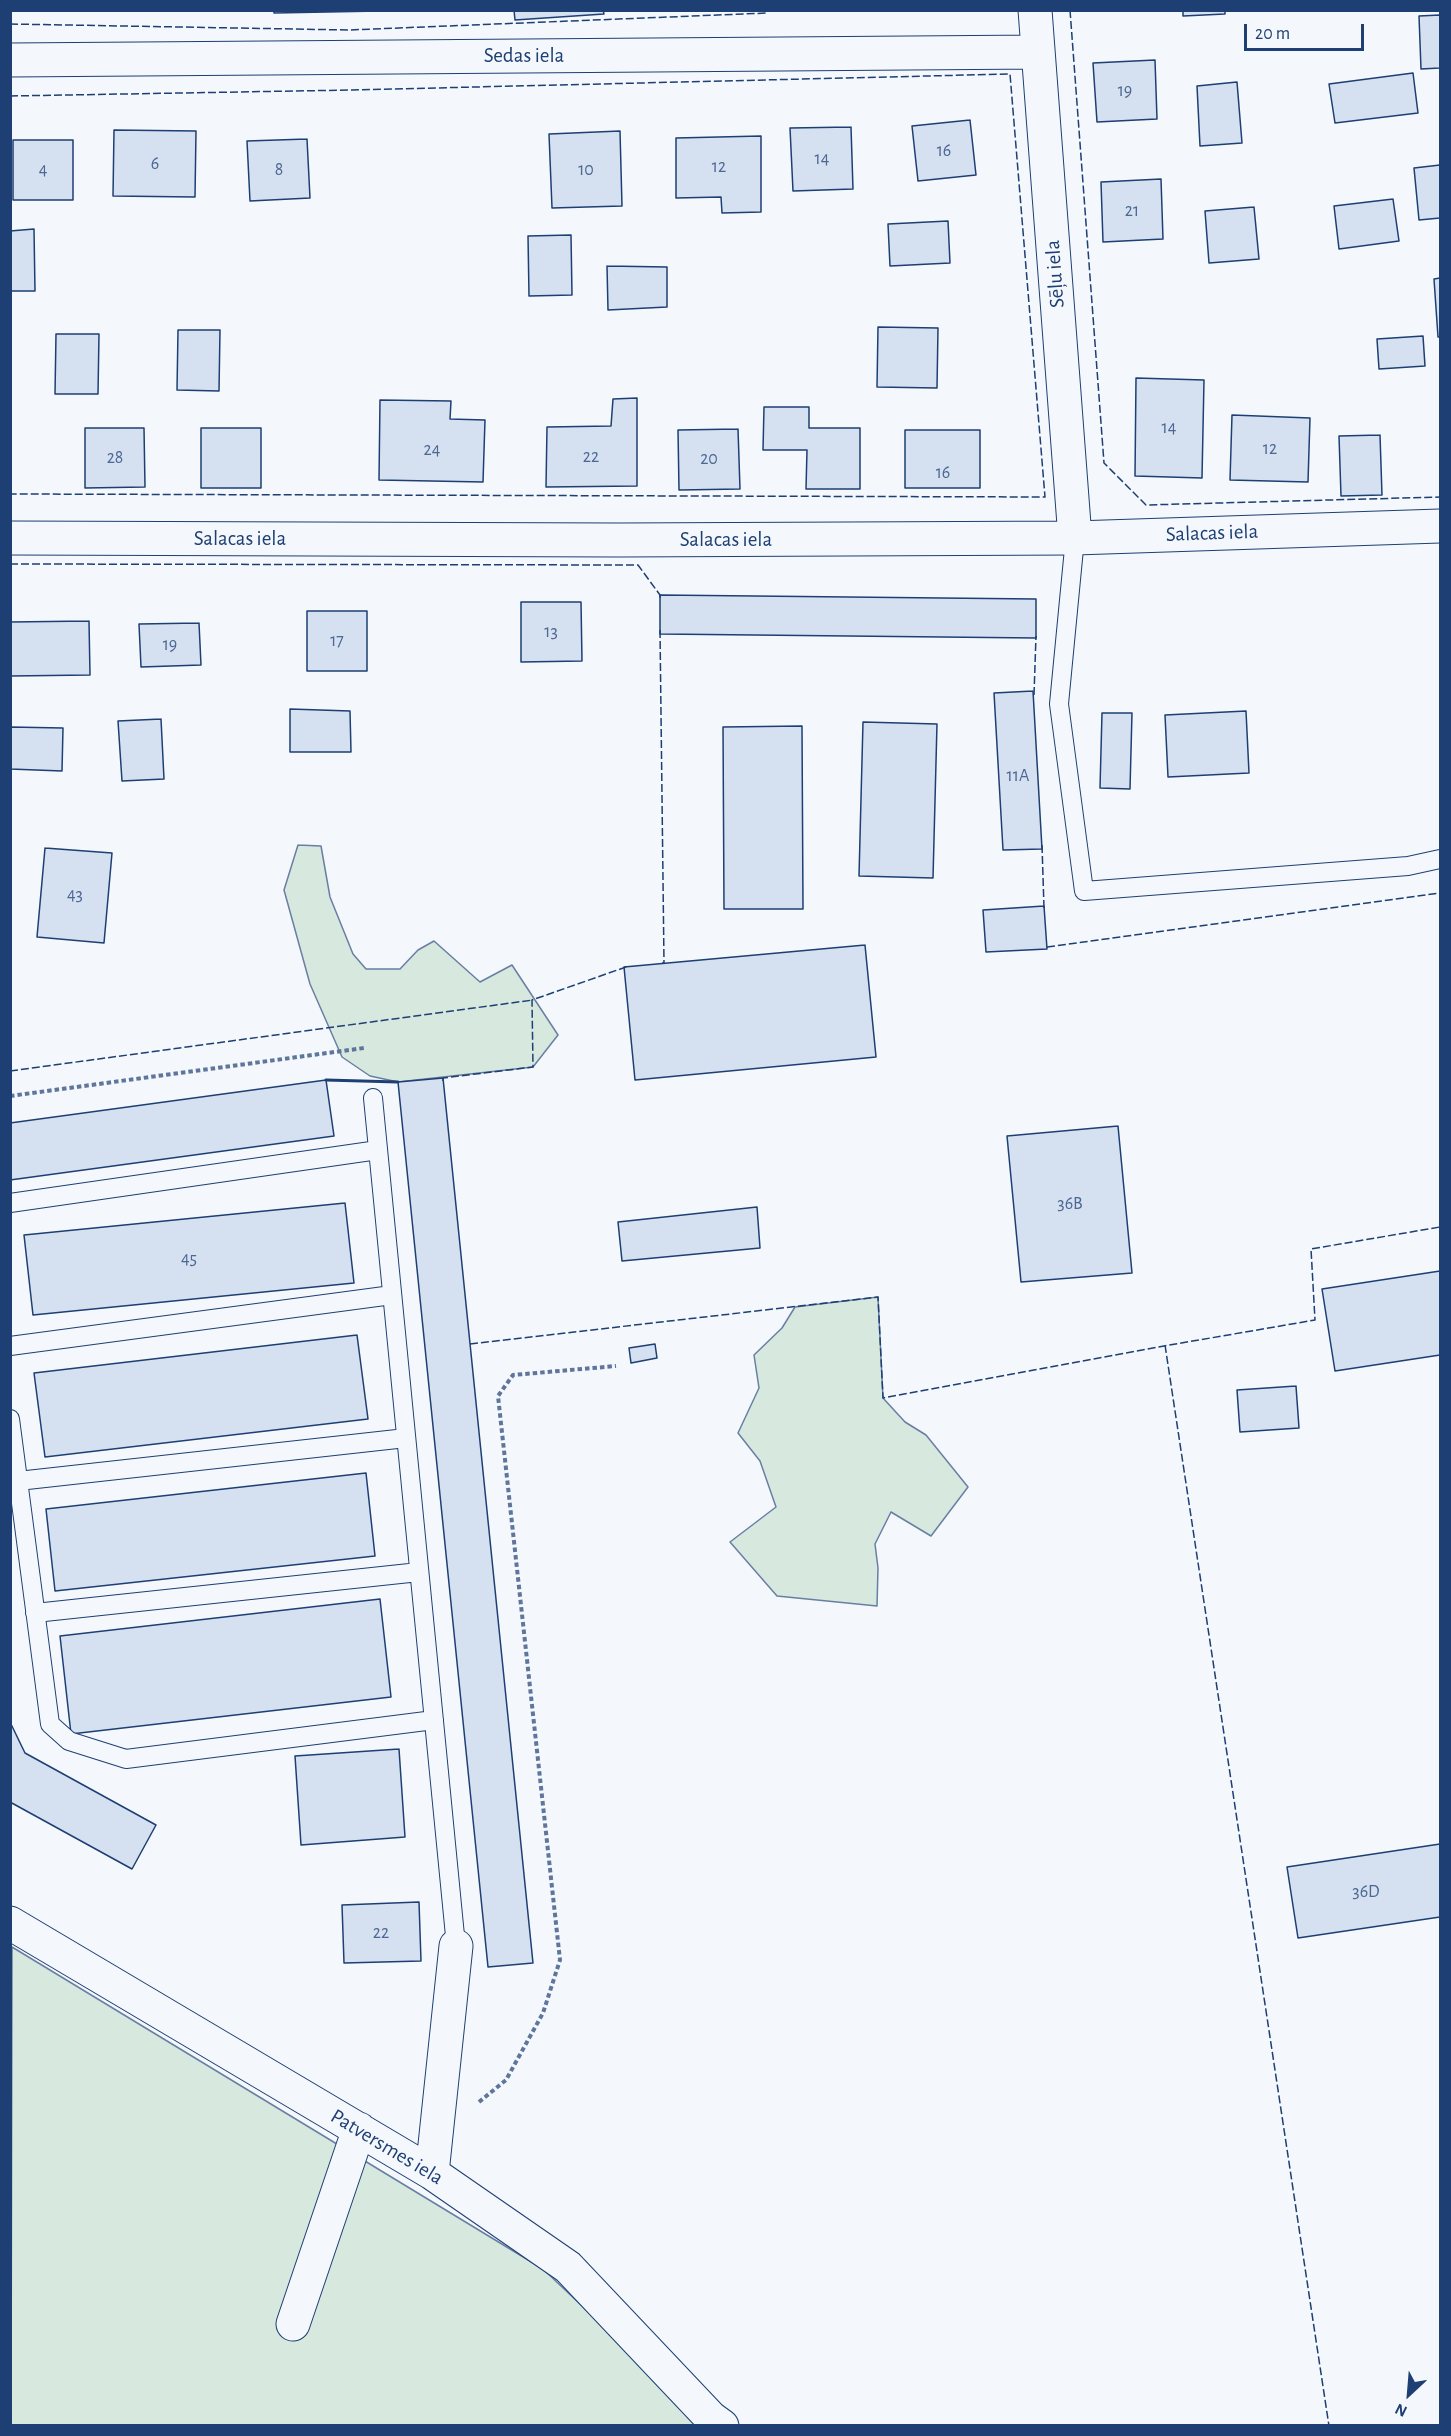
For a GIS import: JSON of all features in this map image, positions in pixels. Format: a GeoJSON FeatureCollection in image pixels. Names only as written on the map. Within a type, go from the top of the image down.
{"type":"FeatureCollection","features":[{"type":"Feature","properties":{"kind":"street","name":"Sēļu iela"},"geometry":{"type":"LineString","coordinates":[[1035,10],[1075,538]]}},
{"type":"Feature","properties":{"kind":"street","name":"Sedas iela"},"geometry":{"type":"LineString","coordinates":[[10,60],[1038,52]]}},
{"type":"Feature","properties":{"kind":"street","name":"Salacas iela"},"geometry":{"type":"LineString","coordinates":[[10,538],[619,540],[1075,538],[1440,526]]}},
{"type":"Feature","properties":{"kind":"street","name":"Patversmes iela"},"geometry":{"type":"LineString","coordinates":[[10,1923],[432,2172],[568,2267],[711,2418],[722,2426]]}},
{"type":"Feature","properties":{"kind":"street"},"geometry":{"type":"LineString","coordinates":[[432,2172],[456,1946]]}},
{"type":"Feature","properties":{"kind":"street"},"geometry":{"type":"LineString","coordinates":[[293,2324],[359,2129]]}},
{"type":"Feature","properties":{"kind":"lane"},"geometry":{"type":"LineString","coordinates":[[1075,538],[1059,704],[1084,891],[1408,866],[1440,859]]}},
{"type":"Feature","properties":{"kind":"lane"},"geometry":{"type":"LineString","coordinates":[[373,1098],[456,1946]]}},
{"type":"Feature","properties":{"kind":"lane"},"geometry":{"type":"LineString","coordinates":[[10,1203],[378,1150]]}},
{"type":"Feature","properties":{"kind":"lane"},"geometry":{"type":"LineString","coordinates":[[10,1346],[392,1295]]}},
{"type":"Feature","properties":{"kind":"lane"},"geometry":{"type":"LineString","coordinates":[[10,1419],[50,1724],[69,1741],[126,1759],[434,1720]]}},
{"type":"Feature","properties":{"kind":"lane"},"geometry":{"type":"LineString","coordinates":[[18,1481],[406,1438]]}},
{"type":"Feature","properties":{"kind":"lane"},"geometry":{"type":"LineString","coordinates":[[35,1613],[419,1572]]}},
{"type":"Feature","properties":{"kind":"path"},"geometry":{"type":"LineString","coordinates":[[10,1096],[364,1048]]}},
{"type":"Feature","properties":{"kind":"path"},"geometry":{"type":"LineString","coordinates":[[436,2136],[506,2080],[543,2013],[560,1960],[498,1396],[513,1375],[616,1366]]}},
{"type":"Feature","properties":{"kind":"shaded area"},"geometry":{"type":"Polygon","coordinates":[[[298,845],[321,846],[330,897],[353,954],[366,969],[400,969],[418,950],[434,941],[480,982],[512,965],[558,1035],[533,1067],[398,1082],[370,1076],[342,1057],[310,984],[284,890],[298,845]]]}},
{"type":"Feature","properties":{"kind":"shaded area"},"geometry":{"type":"Polygon","coordinates":[[[878,1297],[883,1398],[905,1422],[926,1435],[968,1487],[931,1536],[891,1512],[875,1544],[878,1568],[877,1606],[777,1596],[730,1542],[776,1507],[760,1461],[738,1433],[759,1388],[754,1355],[782,1328],[795,1307],[878,1297]]]}},
{"type":"Feature","properties":{"kind":"shaded area"},"geometry":{"type":"Polygon","coordinates":[[[12,1947],[543,2269],[708,2425],[11,2426],[12,1947]]]}},
{"type":"Feature","properties":{"kind":"building"},"geometry":{"type":"Polygon","coordinates":[[[274,10],[380,10],[380,11],[274,13],[274,10]]]}},
{"type":"Feature","properties":{"kind":"building"},"geometry":{"type":"Polygon","coordinates":[[[514,10],[603,10],[604,14],[515,20],[514,10]]]}},
{"type":"Feature","properties":{"kind":"building"},"geometry":{"type":"Polygon","coordinates":[[[1183,10],[1225,10],[1225,14],[1183,16],[1183,10]]]}},
{"type":"Feature","properties":{"kind":"building"},"geometry":{"type":"Polygon","coordinates":[[[1440,15],[1440,68],[1421,69],[1419,16],[1440,15]]]}},
{"type":"Feature","properties":{"kind":"building"},"geometry":{"type":"Polygon","coordinates":[[[1155,60],[1157,119],[1097,122],[1093,63],[1155,60]]]}},
{"type":"Feature","properties":{"kind":"building"},"geometry":{"type":"Polygon","coordinates":[[[1413,73],[1418,113],[1335,123],[1329,84],[1413,73]]]}},
{"type":"Feature","properties":{"kind":"building"},"geometry":{"type":"Polygon","coordinates":[[[1237,82],[1242,143],[1200,146],[1197,86],[1237,82]]]}},
{"type":"Feature","properties":{"kind":"building"},"geometry":{"type":"Polygon","coordinates":[[[970,120],[976,175],[918,181],[912,126],[970,120]]]}},
{"type":"Feature","properties":{"kind":"building"},"geometry":{"type":"Polygon","coordinates":[[[851,127],[853,189],[793,191],[790,128],[851,127]]]}},
{"type":"Feature","properties":{"kind":"building"},"geometry":{"type":"Polygon","coordinates":[[[114,130],[196,131],[195,197],[113,196],[114,130]]]}},
{"type":"Feature","properties":{"kind":"building"},"geometry":{"type":"Polygon","coordinates":[[[620,131],[622,206],[552,208],[549,134],[620,131]]]}},
{"type":"Feature","properties":{"kind":"building"},"geometry":{"type":"Polygon","coordinates":[[[761,136],[761,212],[722,213],[721,197],[676,198],[676,138],[761,136]]]}},
{"type":"Feature","properties":{"kind":"building"},"geometry":{"type":"Polygon","coordinates":[[[307,139],[310,198],[250,201],[247,141],[307,139]]]}},
{"type":"Feature","properties":{"kind":"building"},"geometry":{"type":"Polygon","coordinates":[[[13,140],[73,140],[73,200],[13,200],[13,140]]]}},
{"type":"Feature","properties":{"kind":"building"},"geometry":{"type":"Polygon","coordinates":[[[1440,165],[1440,218],[1419,220],[1414,168],[1440,165]]]}},
{"type":"Feature","properties":{"kind":"building"},"geometry":{"type":"Polygon","coordinates":[[[1161,179],[1163,239],[1103,242],[1101,182],[1161,179]]]}},
{"type":"Feature","properties":{"kind":"building"},"geometry":{"type":"Polygon","coordinates":[[[1393,199],[1399,241],[1339,249],[1334,206],[1393,199]]]}},
{"type":"Feature","properties":{"kind":"building"},"geometry":{"type":"Polygon","coordinates":[[[1254,207],[1259,259],[1209,263],[1205,211],[1254,207]]]}},
{"type":"Feature","properties":{"kind":"building"},"geometry":{"type":"Polygon","coordinates":[[[948,221],[950,263],[890,266],[888,224],[948,221]]]}},
{"type":"Feature","properties":{"kind":"building"},"geometry":{"type":"Polygon","coordinates":[[[34,229],[35,291],[10,291],[10,231],[34,229]]]}},
{"type":"Feature","properties":{"kind":"building"},"geometry":{"type":"Polygon","coordinates":[[[571,235],[572,295],[529,296],[528,236],[571,235]]]}},
{"type":"Feature","properties":{"kind":"building"},"geometry":{"type":"Polygon","coordinates":[[[607,266],[667,267],[667,307],[608,310],[607,266]]]}},
{"type":"Feature","properties":{"kind":"building"},"geometry":{"type":"Polygon","coordinates":[[[1440,278],[1440,337],[1438,337],[1434,279],[1440,278]]]}},
{"type":"Feature","properties":{"kind":"building"},"geometry":{"type":"Polygon","coordinates":[[[878,327],[938,328],[937,388],[877,387],[878,327]]]}},
{"type":"Feature","properties":{"kind":"building"},"geometry":{"type":"Polygon","coordinates":[[[178,330],[220,330],[219,391],[177,390],[178,330]]]}},
{"type":"Feature","properties":{"kind":"building"},"geometry":{"type":"Polygon","coordinates":[[[56,334],[99,334],[98,394],[55,394],[56,334]]]}},
{"type":"Feature","properties":{"kind":"building"},"geometry":{"type":"Polygon","coordinates":[[[1423,336],[1425,366],[1379,369],[1377,339],[1423,336]]]}},
{"type":"Feature","properties":{"kind":"building"},"geometry":{"type":"Polygon","coordinates":[[[1136,378],[1204,380],[1202,478],[1135,476],[1136,378]]]}},
{"type":"Feature","properties":{"kind":"building"},"geometry":{"type":"Polygon","coordinates":[[[637,398],[637,486],[546,487],[547,427],[611,426],[613,399],[637,398]]]}},
{"type":"Feature","properties":{"kind":"building"},"geometry":{"type":"Polygon","coordinates":[[[380,400],[451,401],[450,419],[485,420],[483,482],[379,480],[380,400]]]}},
{"type":"Feature","properties":{"kind":"building"},"geometry":{"type":"Polygon","coordinates":[[[764,407],[809,407],[809,428],[860,428],[860,489],[806,489],[807,450],[763,450],[764,407]]]}},
{"type":"Feature","properties":{"kind":"building"},"geometry":{"type":"Polygon","coordinates":[[[1232,415],[1310,418],[1308,482],[1230,480],[1232,415]]]}},
{"type":"Feature","properties":{"kind":"building"},"geometry":{"type":"Polygon","coordinates":[[[85,428],[144,428],[145,487],[85,488],[85,428]]]}},
{"type":"Feature","properties":{"kind":"building"},"geometry":{"type":"Polygon","coordinates":[[[201,428],[261,428],[261,488],[201,488],[201,428]]]}},
{"type":"Feature","properties":{"kind":"building"},"geometry":{"type":"Polygon","coordinates":[[[738,429],[740,489],[679,490],[678,430],[738,429]]]}},
{"type":"Feature","properties":{"kind":"building"},"geometry":{"type":"Polygon","coordinates":[[[905,430],[980,430],[980,488],[905,488],[905,430]]]}},
{"type":"Feature","properties":{"kind":"building"},"geometry":{"type":"Polygon","coordinates":[[[1380,435],[1382,495],[1341,496],[1339,436],[1380,435]]]}},
{"type":"Feature","properties":{"kind":"building"},"geometry":{"type":"Polygon","coordinates":[[[660,595],[1036,599],[1036,638],[660,634],[660,595]]]}},
{"type":"Feature","properties":{"kind":"building"},"geometry":{"type":"Polygon","coordinates":[[[521,602],[581,602],[582,661],[521,662],[521,602]]]}},
{"type":"Feature","properties":{"kind":"building"},"geometry":{"type":"Polygon","coordinates":[[[307,611],[367,611],[367,671],[307,671],[307,611]]]}},
{"type":"Feature","properties":{"kind":"building"},"geometry":{"type":"Polygon","coordinates":[[[89,621],[90,675],[10,676],[10,622],[89,621]]]}},
{"type":"Feature","properties":{"kind":"building"},"geometry":{"type":"Polygon","coordinates":[[[199,623],[201,665],[141,667],[139,624],[199,623]]]}},
{"type":"Feature","properties":{"kind":"building"},"geometry":{"type":"Polygon","coordinates":[[[1033,691],[1042,849],[1003,850],[994,693],[1033,691]]]}},
{"type":"Feature","properties":{"kind":"building"},"geometry":{"type":"Polygon","coordinates":[[[290,709],[350,711],[351,752],[290,752],[290,709]]]}},
{"type":"Feature","properties":{"kind":"building"},"geometry":{"type":"Polygon","coordinates":[[[1246,711],[1249,773],[1168,777],[1165,715],[1246,711]]]}},
{"type":"Feature","properties":{"kind":"building"},"geometry":{"type":"Polygon","coordinates":[[[1102,713],[1132,713],[1130,789],[1100,788],[1102,713]]]}},
{"type":"Feature","properties":{"kind":"building"},"geometry":{"type":"Polygon","coordinates":[[[161,719],[164,779],[122,781],[118,721],[161,719]]]}},
{"type":"Feature","properties":{"kind":"building"},"geometry":{"type":"Polygon","coordinates":[[[863,722],[937,724],[933,878],[859,876],[863,722]]]}},
{"type":"Feature","properties":{"kind":"building"},"geometry":{"type":"Polygon","coordinates":[[[802,726],[803,909],[724,909],[723,727],[802,726]]]}},
{"type":"Feature","properties":{"kind":"building"},"geometry":{"type":"Polygon","coordinates":[[[10,727],[63,728],[62,771],[10,769],[10,727]]]}},
{"type":"Feature","properties":{"kind":"building"},"geometry":{"type":"Polygon","coordinates":[[[45,848],[112,853],[104,943],[37,937],[45,848]]]}},
{"type":"Feature","properties":{"kind":"building"},"geometry":{"type":"Polygon","coordinates":[[[1044,906],[1047,949],[986,952],[983,910],[1044,906]]]}},
{"type":"Feature","properties":{"kind":"building"},"geometry":{"type":"Polygon","coordinates":[[[865,945],[876,1057],[635,1080],[624,967],[865,945]]]}},
{"type":"Feature","properties":{"kind":"building"},"geometry":{"type":"Polygon","coordinates":[[[443,1078],[533,1963],[488,1967],[398,1082],[443,1078]]]}},
{"type":"Feature","properties":{"kind":"building"},"geometry":{"type":"Polygon","coordinates":[[[326,1080],[334,1136],[10,1180],[10,1123],[326,1080]]]}},
{"type":"Feature","properties":{"kind":"building"},"geometry":{"type":"Polygon","coordinates":[[[1118,1126],[1132,1273],[1021,1282],[1007,1136],[1118,1126]]]}},
{"type":"Feature","properties":{"kind":"building"},"geometry":{"type":"Polygon","coordinates":[[[345,1203],[354,1283],[33,1315],[24,1235],[345,1203]]]}},
{"type":"Feature","properties":{"kind":"building"},"geometry":{"type":"Polygon","coordinates":[[[757,1207],[760,1248],[622,1261],[618,1222],[757,1207]]]}},
{"type":"Feature","properties":{"kind":"building"},"geometry":{"type":"Polygon","coordinates":[[[1440,1271],[1440,1355],[1335,1371],[1322,1289],[1440,1271]]]}},
{"type":"Feature","properties":{"kind":"building"},"geometry":{"type":"Polygon","coordinates":[[[357,1335],[368,1419],[45,1457],[34,1373],[357,1335]]]}},
{"type":"Feature","properties":{"kind":"building"},"geometry":{"type":"Polygon","coordinates":[[[655,1344],[657,1358],[631,1363],[629,1348],[655,1344]]]}},
{"type":"Feature","properties":{"kind":"building"},"geometry":{"type":"Polygon","coordinates":[[[1296,1386],[1299,1428],[1240,1432],[1237,1390],[1296,1386]]]}},
{"type":"Feature","properties":{"kind":"building"},"geometry":{"type":"Polygon","coordinates":[[[366,1473],[375,1556],[55,1591],[46,1509],[366,1473]]]}},
{"type":"Feature","properties":{"kind":"building"},"geometry":{"type":"Polygon","coordinates":[[[380,1599],[391,1697],[71,1734],[60,1636],[380,1599]]]}},
{"type":"Feature","properties":{"kind":"building"},"geometry":{"type":"Polygon","coordinates":[[[10,1722],[25,1753],[156,1825],[132,1869],[10,1802],[10,1722]]]}},
{"type":"Feature","properties":{"kind":"building"},"geometry":{"type":"Polygon","coordinates":[[[399,1749],[405,1837],[301,1845],[295,1756],[399,1749]]]}},
{"type":"Feature","properties":{"kind":"building"},"geometry":{"type":"Polygon","coordinates":[[[1440,1844],[1440,1917],[1298,1938],[1287,1867],[1440,1844]]]}},
{"type":"Feature","properties":{"kind":"building"},"geometry":{"type":"Polygon","coordinates":[[[419,1902],[421,1961],[344,1963],[342,1905],[419,1902]]]}},
{"type":"Feature","properties":{"kind":"fence"},"geometry":{"type":"LineString","coordinates":[[10,24],[349,30],[767,13],[767,10]]}},
{"type":"Feature","properties":{"kind":"fence"},"geometry":{"type":"LineString","coordinates":[[1070,10],[1104,463],[1146,505],[1440,497]]}},
{"type":"Feature","properties":{"kind":"fence"},"geometry":{"type":"LineString","coordinates":[[10,96],[1010,74],[1045,497],[10,494]]}},
{"type":"Feature","properties":{"kind":"fence"},"geometry":{"type":"LineString","coordinates":[[10,564],[638,565],[660,595],[660,599]]}},
{"type":"Feature","properties":{"kind":"fence"},"geometry":{"type":"LineString","coordinates":[[660,630],[664,963],[662,963]]}},
{"type":"Feature","properties":{"kind":"fence"},"geometry":{"type":"LineString","coordinates":[[1034,695],[1036,636]]}},
{"type":"Feature","properties":{"kind":"fence"},"geometry":{"type":"LineString","coordinates":[[1042,845],[1044,908]]}},
{"type":"Feature","properties":{"kind":"fence"},"geometry":{"type":"LineString","coordinates":[[1047,947],[1440,893]]}},
{"type":"Feature","properties":{"kind":"fence"},"geometry":{"type":"LineString","coordinates":[[443,1081],[443,1078],[533,1067],[532,1000],[626,967]]}},
{"type":"Feature","properties":{"kind":"fence"},"geometry":{"type":"LineString","coordinates":[[10,1071],[533,1000]]}},
{"type":"Feature","properties":{"kind":"fence"},"geometry":{"type":"LineString","coordinates":[[470,1344],[878,1297],[883,1398],[1315,1320],[1311,1249],[1440,1227]]}},
{"type":"Feature","properties":{"kind":"fence"},"geometry":{"type":"LineString","coordinates":[[1165,1345],[1329,2426]]}},
{"type":"Feature","properties":{"kind":"wall"},"geometry":{"type":"LineString","coordinates":[[326,1080],[398,1082]]}}]}
